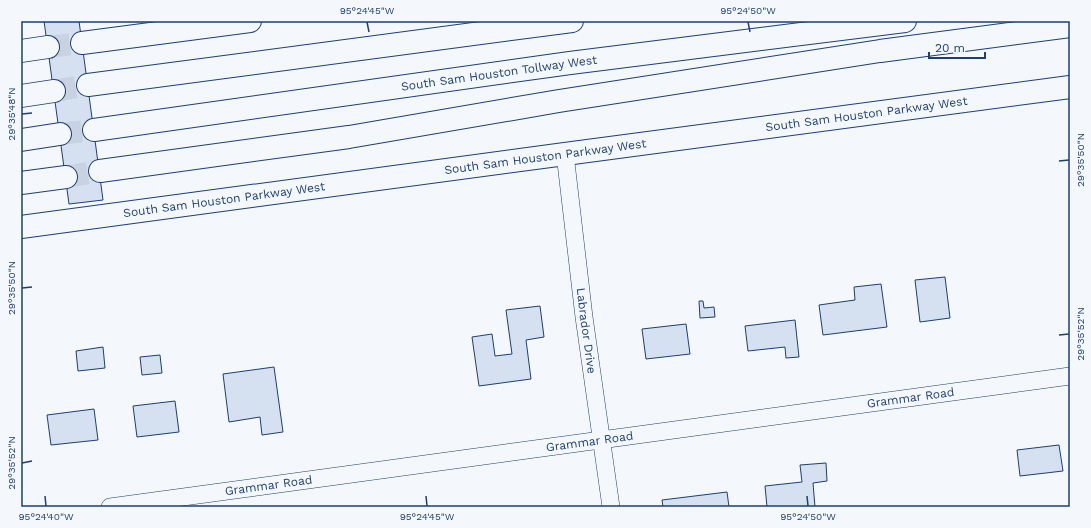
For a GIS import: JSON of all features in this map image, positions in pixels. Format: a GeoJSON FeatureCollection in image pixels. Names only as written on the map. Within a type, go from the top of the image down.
{"type":"FeatureCollection","features":[{"type":"Feature","properties":{"kind":"main road"},"geometry":{"type":"LineString","coordinates":[[82,44],[250,21]]}},
{"type":"Feature","properties":{"kind":"main road"},"geometry":{"type":"LineString","coordinates":[[88,85],[572,21]]}},
{"type":"Feature","properties":{"kind":"main road","name":"South Sam Houston Tollway West"},"geometry":{"type":"LineString","coordinates":[[94,130],[570,63],[905,21]]}},
{"type":"Feature","properties":{"kind":"main road"},"geometry":{"type":"LineString","coordinates":[[100,171],[350,137],[567,100],[880,51],[1070,26]]}},
{"type":"Feature","properties":{"kind":"main road"},"geometry":{"type":"LineString","coordinates":[[21,51],[48,47]]}},
{"type":"Feature","properties":{"kind":"main road","name":"South Sam Houston Parkway West"},"geometry":{"type":"LineString","coordinates":[[21,227],[1070,87]]}},
{"type":"Feature","properties":{"kind":"main road"},"geometry":{"type":"LineString","coordinates":[[21,96],[54,91]]}},
{"type":"Feature","properties":{"kind":"main road"},"geometry":{"type":"LineString","coordinates":[[21,140],[60,134]]}},
{"type":"Feature","properties":{"kind":"main road"},"geometry":{"type":"LineString","coordinates":[[21,183],[66,177]]}},
{"type":"Feature","properties":{"kind":"street","name":"Labrador Drive"},"geometry":{"type":"LineString","coordinates":[[565,154],[584,317],[611,507]]}},
{"type":"Feature","properties":{"kind":"street","name":"Grammar Road"},"geometry":{"type":"LineString","coordinates":[[110,507],[1070,376]]}},
{"type":"Feature","properties":{"kind":"building"},"geometry":{"type":"Polygon","coordinates":[[[44,21],[79,21],[103,200],[69,204],[44,21]]]}},
{"type":"Feature","properties":{"kind":"building"},"geometry":{"type":"Polygon","coordinates":[[[945,277],[950,318],[920,322],[915,280],[945,277]]]}},
{"type":"Feature","properties":{"kind":"building"},"geometry":{"type":"Polygon","coordinates":[[[881,284],[887,327],[823,335],[819,305],[855,300],[854,287],[881,284]]]}},
{"type":"Feature","properties":{"kind":"building"},"geometry":{"type":"Polygon","coordinates":[[[699,301],[703,301],[704,308],[714,307],[715,317],[700,318],[699,301]]]}},
{"type":"Feature","properties":{"kind":"building"},"geometry":{"type":"Polygon","coordinates":[[[540,306],[544,337],[526,340],[531,379],[479,386],[472,337],[492,334],[495,356],[512,354],[506,310],[540,306]]]}},
{"type":"Feature","properties":{"kind":"building"},"geometry":{"type":"Polygon","coordinates":[[[795,320],[799,357],[786,358],[785,347],[748,351],[745,326],[795,320]]]}},
{"type":"Feature","properties":{"kind":"building"},"geometry":{"type":"Polygon","coordinates":[[[686,324],[690,354],[646,359],[642,329],[686,324]]]}},
{"type":"Feature","properties":{"kind":"building"},"geometry":{"type":"Polygon","coordinates":[[[103,347],[105,368],[78,371],[76,351],[103,347]]]}},
{"type":"Feature","properties":{"kind":"building"},"geometry":{"type":"Polygon","coordinates":[[[160,355],[162,373],[142,375],[140,357],[160,355]]]}},
{"type":"Feature","properties":{"kind":"building"},"geometry":{"type":"Polygon","coordinates":[[[274,367],[283,432],[262,435],[260,417],[229,422],[223,374],[274,367]]]}},
{"type":"Feature","properties":{"kind":"building"},"geometry":{"type":"Polygon","coordinates":[[[175,401],[179,432],[137,437],[133,406],[175,401]]]}},
{"type":"Feature","properties":{"kind":"building"},"geometry":{"type":"Polygon","coordinates":[[[94,409],[98,440],[51,445],[47,415],[94,409]]]}},
{"type":"Feature","properties":{"kind":"building"},"geometry":{"type":"Polygon","coordinates":[[[1059,445],[1063,471],[1020,476],[1017,450],[1059,445]]]}},
{"type":"Feature","properties":{"kind":"building"},"geometry":{"type":"Polygon","coordinates":[[[826,463],[827,481],[813,483],[815,507],[767,507],[765,486],[802,482],[800,465],[826,463]]]}},
{"type":"Feature","properties":{"kind":"building"},"geometry":{"type":"Polygon","coordinates":[[[727,492],[729,507],[663,507],[662,500],[727,492]]]}},
{"type":"Feature","properties":{"kind":"tunnel"},"geometry":{"type":"LineString","coordinates":[[48,47],[82,43]]}},
{"type":"Feature","properties":{"kind":"tunnel"},"geometry":{"type":"LineString","coordinates":[[54,91],[88,85]]}},
{"type":"Feature","properties":{"kind":"tunnel"},"geometry":{"type":"LineString","coordinates":[[60,134],[94,130]]}},
{"type":"Feature","properties":{"kind":"tunnel"},"geometry":{"type":"LineString","coordinates":[[66,177],[100,171]]}}]}
